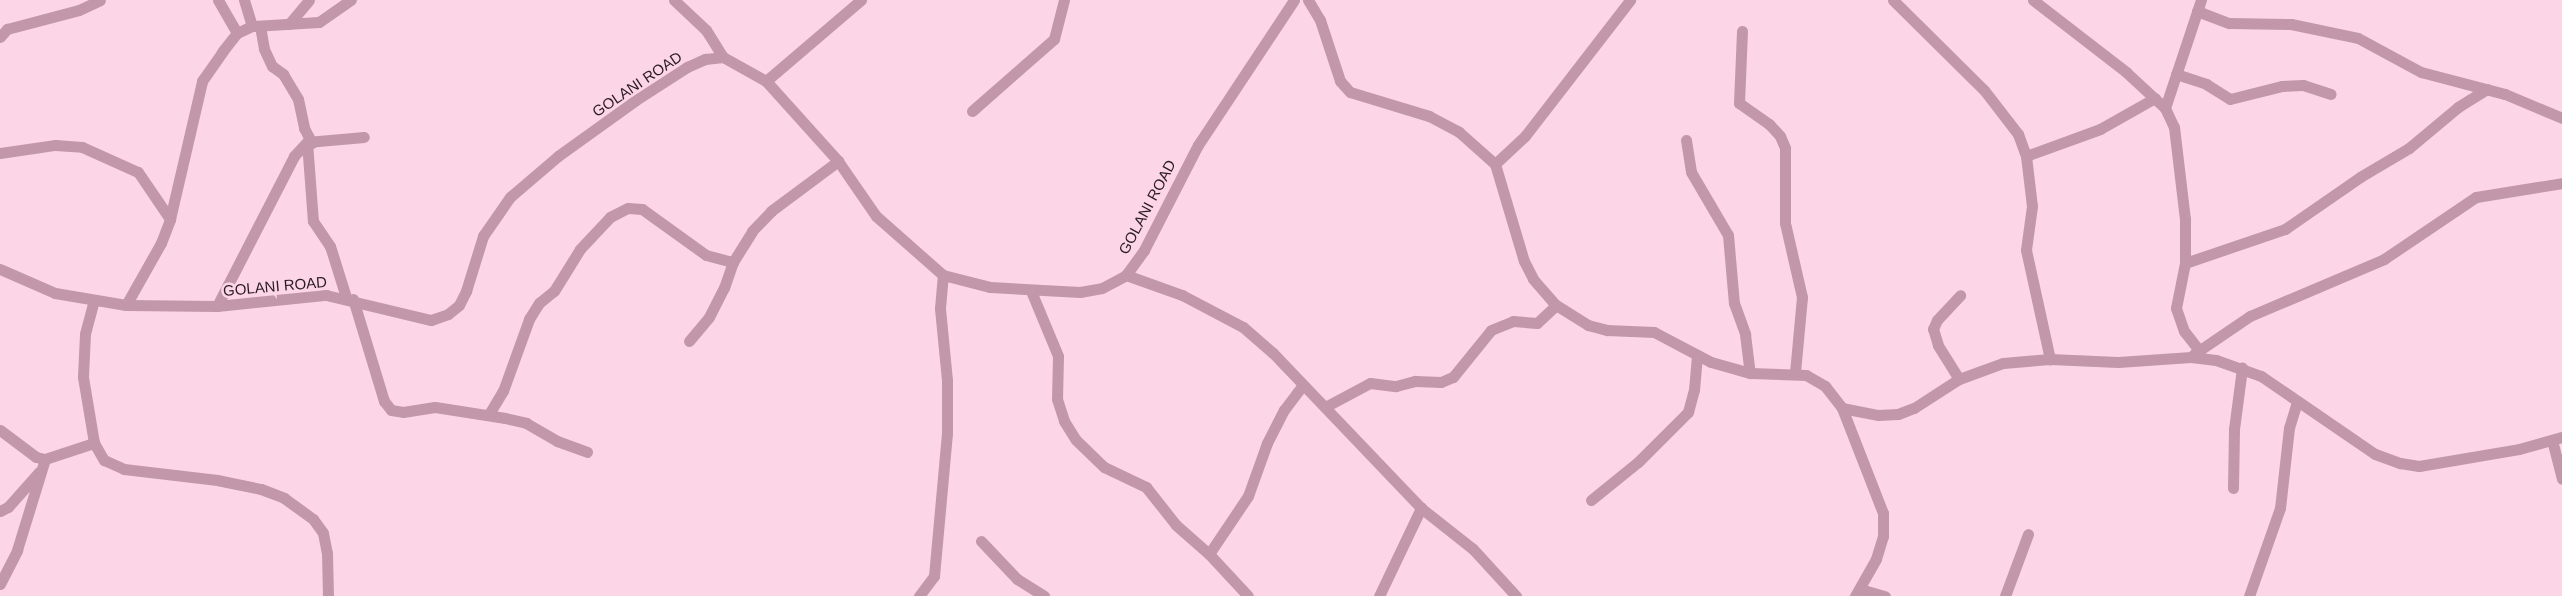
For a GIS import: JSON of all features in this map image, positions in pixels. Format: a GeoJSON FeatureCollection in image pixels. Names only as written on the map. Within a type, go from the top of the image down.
{"type":"FeatureCollection","features":[{"type":"Feature","properties":{"kind":"street"},"geometry":{"type":"LineString","coordinates":[[0,37],[7,30],[79,10],[100,0]]}},
{"type":"Feature","properties":{"kind":"street"},"geometry":{"type":"LineString","coordinates":[[218,0],[237,33]]}},
{"type":"Feature","properties":{"kind":"street"},"geometry":{"type":"LineString","coordinates":[[244,0],[272,66],[283,74],[298,99],[309,142],[313,221],[330,246],[384,401],[391,410],[403,412],[435,407],[489,414],[526,423],[587,452]]}},
{"type":"Feature","properties":{"kind":"street"},"geometry":{"type":"LineString","coordinates":[[288,24],[309,0]]}},
{"type":"Feature","properties":{"kind":"street"},"geometry":{"type":"LineString","coordinates":[[126,305],[154,257],[170,220],[202,81],[237,33],[256,26],[319,22],[351,0]]}},
{"type":"Feature","properties":{"kind":"street"},"geometry":{"type":"LineString","coordinates":[[674,0],[706,30],[724,57]]}},
{"type":"Feature","properties":{"kind":"street"},"geometry":{"type":"LineString","coordinates":[[766,81],[861,0]]}},
{"type":"Feature","properties":{"kind":"street"},"geometry":{"type":"LineString","coordinates":[[972,111],[1054,39],[1064,0]]}},
{"type":"Feature","properties":{"kind":"street","name":"GOLANI ROAD"},"geometry":{"type":"LineString","coordinates":[[0,269],[55,293],[126,305],[217,306],[326,295],[349,298],[431,320],[448,314],[459,305],[466,291],[482,236],[510,197],[558,156],[636,100],[696,63],[724,57],[766,81],[838,161],[876,216],[943,275],[990,288],[1080,292],[1102,288],[1126,275],[1144,250],[1198,144],[1294,0]]}},
{"type":"Feature","properties":{"kind":"street"},"geometry":{"type":"LineString","coordinates":[[1308,0],[1320,20],[1340,80],[1350,92],[1429,116],[1459,132],[1495,164],[1524,262],[1533,279],[1556,305],[1588,325],[1607,330],[1654,332],[1697,355],[1750,373],[1795,373],[1806,375],[1825,386],[1842,408],[1883,513],[1880,544],[1858,592],[1885,596]]}},
{"type":"Feature","properties":{"kind":"street"},"geometry":{"type":"LineString","coordinates":[[1495,164],[1525,136],[1630,0]]}},
{"type":"Feature","properties":{"kind":"street"},"geometry":{"type":"LineString","coordinates":[[1893,0],[2005,114],[2018,134],[2026,156],[2032,206],[2026,250],[2050,359]]}},
{"type":"Feature","properties":{"kind":"street"},"geometry":{"type":"LineString","coordinates":[[2033,0],[2155,98],[2165,108],[2174,126],[2178,147],[2186,263],[2176,308],[2184,331],[2195,353]]}},
{"type":"Feature","properties":{"kind":"street"},"geometry":{"type":"LineString","coordinates":[[2165,108],[2199,5],[2229,23],[2291,24],[2350,36],[2374,44],[2403,64],[2421,72],[2532,103],[2562,118]]}},
{"type":"Feature","properties":{"kind":"street"},"geometry":{"type":"LineString","coordinates":[[1742,31],[1739,103],[1769,124],[1780,136],[1784,148],[1785,224],[1802,297],[1795,373]]}},
{"type":"Feature","properties":{"kind":"street"},"geometry":{"type":"LineString","coordinates":[[2176,74],[2206,84],[2230,99],[2282,86],[2303,85],[2331,94]]}},
{"type":"Feature","properties":{"kind":"street"},"geometry":{"type":"LineString","coordinates":[[2186,263],[2285,229],[2360,177],[2409,148],[2458,106],[2487,89]]}},
{"type":"Feature","properties":{"kind":"street"},"geometry":{"type":"LineString","coordinates":[[2026,156],[2100,129],[2155,98]]}},
{"type":"Feature","properties":{"kind":"street"},"geometry":{"type":"LineString","coordinates":[[217,306],[287,168],[309,142],[364,137]]}},
{"type":"Feature","properties":{"kind":"street"},"geometry":{"type":"LineString","coordinates":[[1686,140],[1691,172],[1728,235],[1734,303],[1745,334],[1750,373]]}},
{"type":"Feature","properties":{"kind":"street"},"geometry":{"type":"LineString","coordinates":[[0,153],[55,145],[82,147],[138,172],[170,220]]}},
{"type":"Feature","properties":{"kind":"street"},"geometry":{"type":"LineString","coordinates":[[689,341],[709,317],[724,288],[733,262],[752,231],[771,211],[838,161]]}},
{"type":"Feature","properties":{"kind":"street"},"geometry":{"type":"LineString","coordinates":[[2195,353],[2250,316],[2384,259],[2476,197],[2562,183]]}},
{"type":"Feature","properties":{"kind":"street"},"geometry":{"type":"LineString","coordinates":[[489,414],[503,391],[529,319],[539,303],[554,290],[580,249],[610,217],[628,208],[642,209],[706,255],[733,262]]}},
{"type":"Feature","properties":{"kind":"street"},"geometry":{"type":"LineString","coordinates":[[919,596],[934,576],[947,433],[940,308],[943,275]]}},
{"type":"Feature","properties":{"kind":"street"},"geometry":{"type":"LineString","coordinates":[[1126,275],[1182,295],[1243,327],[1273,353],[1302,386],[1325,407],[1421,508],[1473,549],[1516,596]]}},
{"type":"Feature","properties":{"kind":"street"},"geometry":{"type":"LineString","coordinates":[[1030,291],[1056,347],[1059,365],[1057,400],[1064,421],[1076,440],[1104,467],[1146,487],[1176,525],[1209,554],[1248,596]]}},
{"type":"Feature","properties":{"kind":"street"},"geometry":{"type":"LineString","coordinates":[[1959,379],[1938,345],[1933,329],[1936,320],[1960,295]]}},
{"type":"Feature","properties":{"kind":"street"},"geometry":{"type":"LineString","coordinates":[[94,300],[85,334],[83,377],[94,443],[113,466],[217,480],[261,489],[284,498],[313,519],[323,533],[327,553],[328,596]]}},
{"type":"Feature","properties":{"kind":"street"},"geometry":{"type":"LineString","coordinates":[[1325,407],[1370,383],[1396,386],[1415,381],[1441,382],[1453,377],[1491,330],[1513,321],[1537,323],[1556,305]]}},
{"type":"Feature","properties":{"kind":"street"},"geometry":{"type":"LineString","coordinates":[[1842,408],[1878,416],[1898,414],[1922,403],[1959,379],[2003,363],[2050,359],[2118,362],[2195,353],[2261,376],[2375,454],[2400,463],[2420,466],[2519,449],[2557,438],[2562,479]]}},
{"type":"Feature","properties":{"kind":"street"},"geometry":{"type":"LineString","coordinates":[[1591,500],[1638,462],[1688,412],[1694,390],[1697,355]]}},
{"type":"Feature","properties":{"kind":"street"},"geometry":{"type":"LineString","coordinates":[[2232,488],[2234,429],[2242,368]]}},
{"type":"Feature","properties":{"kind":"street"},"geometry":{"type":"LineString","coordinates":[[1209,554],[1248,496],[1267,443],[1284,410],[1302,386]]}},
{"type":"Feature","properties":{"kind":"street"},"geometry":{"type":"LineString","coordinates":[[2248,596],[2280,508],[2289,428],[2297,402]]}},
{"type":"Feature","properties":{"kind":"street"},"geometry":{"type":"LineString","coordinates":[[0,430],[44,464]]}},
{"type":"Feature","properties":{"kind":"street"},"geometry":{"type":"LineString","coordinates":[[0,511],[8,506],[44,464],[94,443]]}},
{"type":"Feature","properties":{"kind":"street"},"geometry":{"type":"LineString","coordinates":[[0,584],[17,550],[44,464]]}},
{"type":"Feature","properties":{"kind":"street"},"geometry":{"type":"LineString","coordinates":[[1378,596],[1421,508]]}},
{"type":"Feature","properties":{"kind":"street"},"geometry":{"type":"LineString","coordinates":[[2005,596],[2028,534]]}},
{"type":"Feature","properties":{"kind":"street"},"geometry":{"type":"LineString","coordinates":[[980,541],[1018,579],[1044,596]]}}]}
